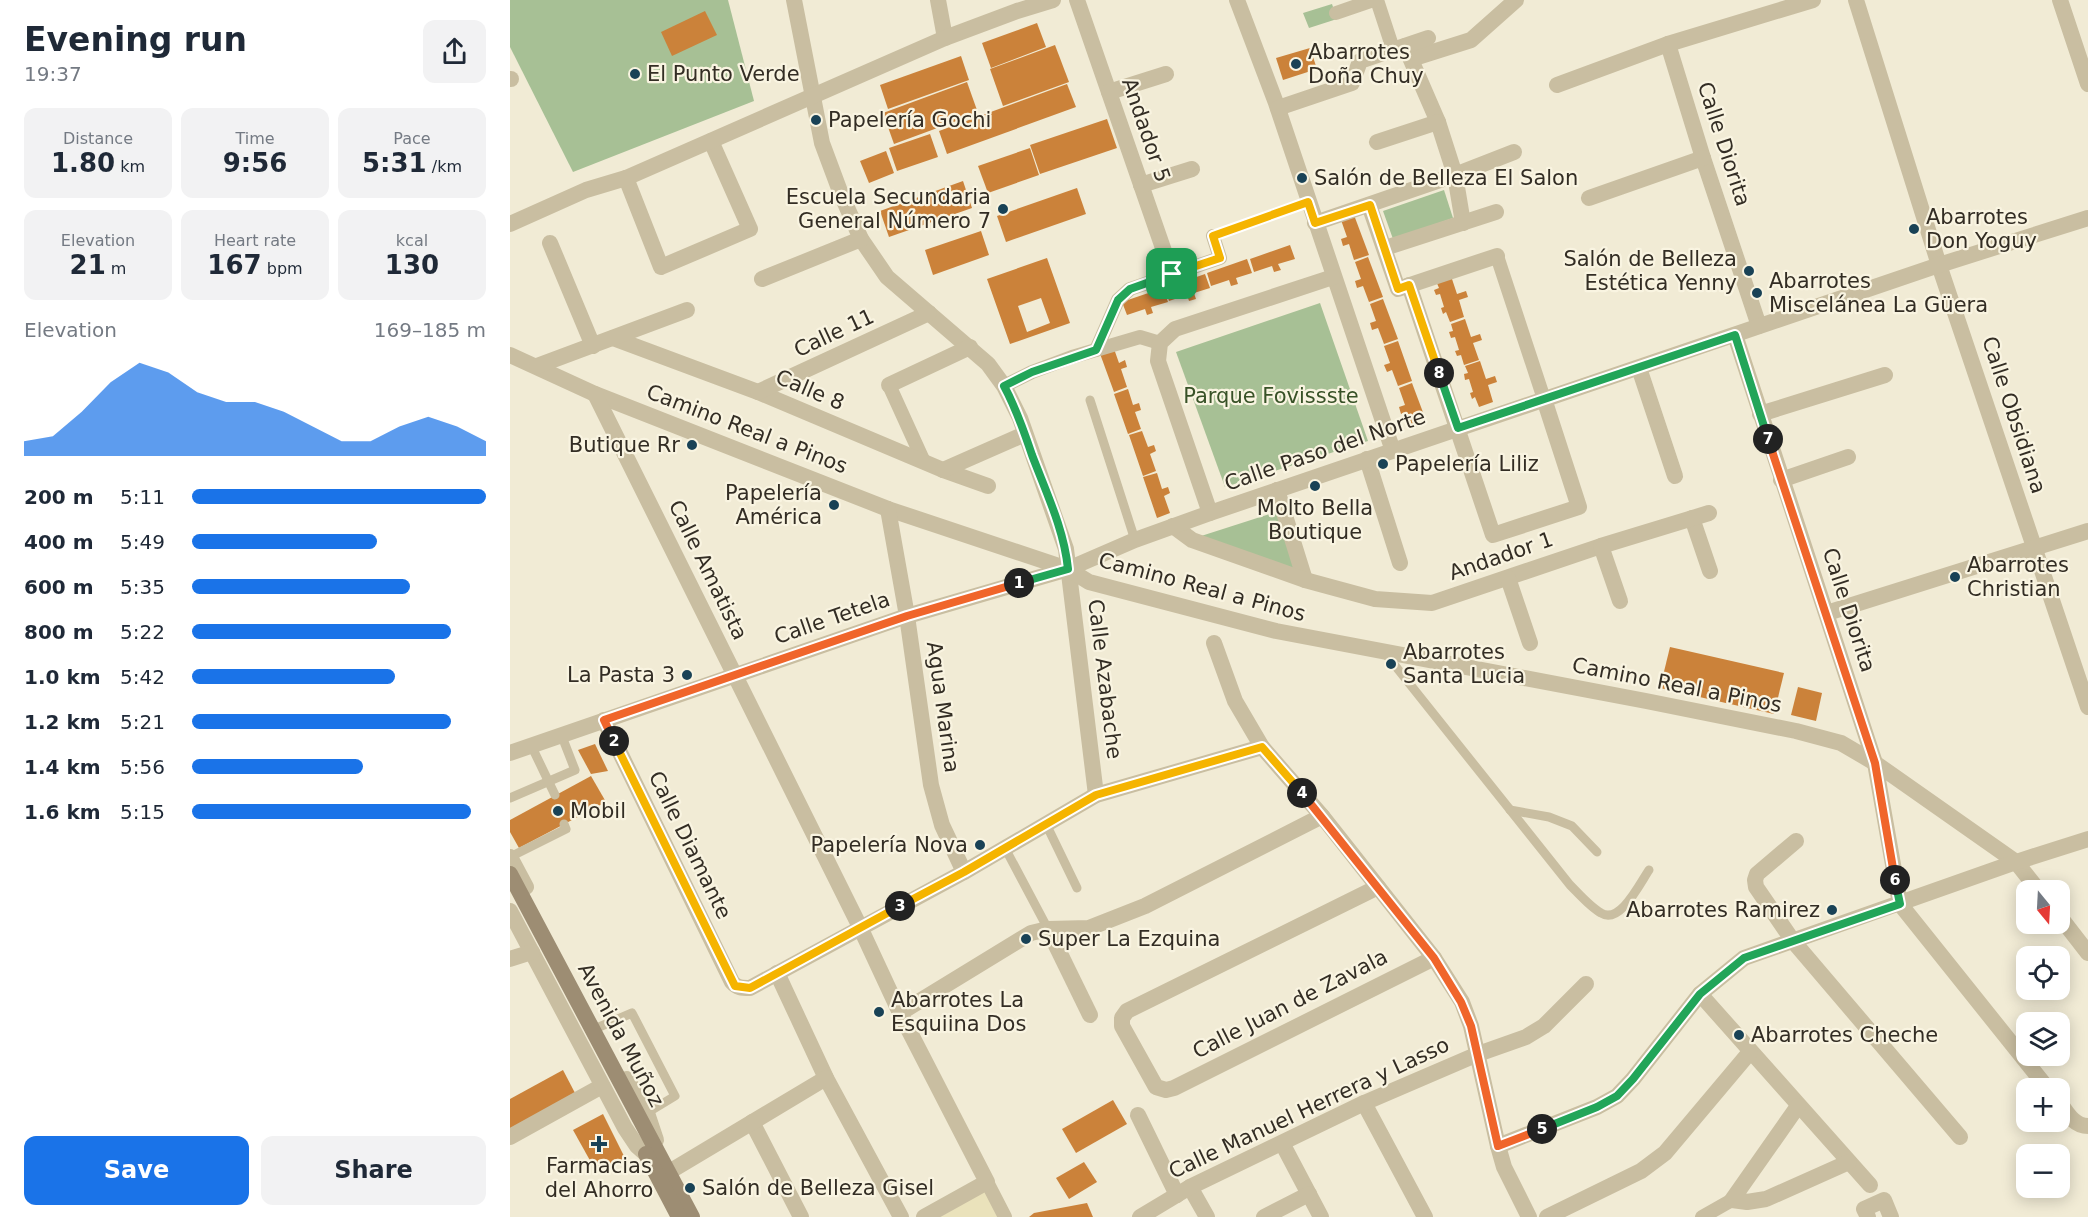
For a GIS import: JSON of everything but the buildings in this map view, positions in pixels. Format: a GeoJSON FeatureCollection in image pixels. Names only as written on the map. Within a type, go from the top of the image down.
{"type":"FeatureCollection","features":[{"type":"Feature","properties":{"kind":"main road","name":"Avenida Muñoz"},"geometry":{"type":"LineString","coordinates":[[510,874],[651,1152],[679,1217]]}},
{"type":"Feature","properties":{"kind":"main road","name":"Avenida Muñoz"},"geometry":{"type":"LineString","coordinates":[[510,889],[651,1152],[669,1172],[692,1217]]}},
{"type":"Feature","properties":{"kind":"street","name":"Calle Azabache"},"geometry":{"type":"LineString","coordinates":[[794,0],[822,143],[861,239],[887,277],[988,364],[1004,386],[1025,434],[1066,549],[1096,795]]}},
{"type":"Feature","properties":{"kind":"street"},"geometry":{"type":"LineString","coordinates":[[938,0],[945,38]]}},
{"type":"Feature","properties":{"kind":"street"},"geometry":{"type":"LineString","coordinates":[[510,224],[586,190],[626,178],[945,38],[1053,0]]}},
{"type":"Feature","properties":{"kind":"street","name":"Andador 5"},"geometry":{"type":"LineString","coordinates":[[1077,0],[1172,274]]}},
{"type":"Feature","properties":{"kind":"street"},"geometry":{"type":"LineString","coordinates":[[1237,0],[1278,108],[1393,451]]}},
{"type":"Feature","properties":{"kind":"street"},"geometry":{"type":"LineString","coordinates":[[1336,13],[1375,0],[1438,122],[1455,175],[1463,223]]}},
{"type":"Feature","properties":{"kind":"street"},"geometry":{"type":"LineString","coordinates":[[1278,108],[1352,82],[1360,61],[1403,51],[1471,40],[1516,0]]}},
{"type":"Feature","properties":{"kind":"street"},"geometry":{"type":"LineString","coordinates":[[1557,85],[1668,44],[1813,0]]}},
{"type":"Feature","properties":{"kind":"street","name":"Calle Obsidiana"},"geometry":{"type":"LineString","coordinates":[[1856,0],[1939,265],[2088,707]]}},
{"type":"Feature","properties":{"kind":"street"},"geometry":{"type":"LineString","coordinates":[[2060,0],[2088,84]]}},
{"type":"Feature","properties":{"kind":"street"},"geometry":{"type":"LineString","coordinates":[[1403,51],[1428,38]]}},
{"type":"Feature","properties":{"kind":"street","name":"Calle Diorita"},"geometry":{"type":"LineString","coordinates":[[1668,44],[1759,326]]}},
{"type":"Feature","properties":{"kind":"street"},"geometry":{"type":"LineString","coordinates":[[1109,92],[1166,74]]}},
{"type":"Feature","properties":{"kind":"street"},"geometry":{"type":"LineString","coordinates":[[1377,142],[1438,122]]}},
{"type":"Feature","properties":{"kind":"street"},"geometry":{"type":"LineString","coordinates":[[626,178],[661,267],[750,229],[711,141]]}},
{"type":"Feature","properties":{"kind":"street"},"geometry":{"type":"LineString","coordinates":[[1315,223],[1455,175],[1514,152]]}},
{"type":"Feature","properties":{"kind":"street"},"geometry":{"type":"LineString","coordinates":[[1589,198],[1703,158]]}},
{"type":"Feature","properties":{"kind":"street"},"geometry":{"type":"LineString","coordinates":[[1141,185],[1192,169]]}},
{"type":"Feature","properties":{"kind":"street"},"geometry":{"type":"LineString","coordinates":[[1370,205],[1398,289],[1409,285],[1497,256],[1579,507],[1493,535],[1409,285]]}},
{"type":"Feature","properties":{"kind":"street"},"geometry":{"type":"LineString","coordinates":[[1385,248],[1496,212]]}},
{"type":"Feature","properties":{"kind":"street","name":"Calle Paso del Norte"},"geometry":{"type":"LineString","coordinates":[[1068,569],[1135,540],[1210,513],[1939,265],[2088,218]]}},
{"type":"Feature","properties":{"kind":"street"},"geometry":{"type":"LineString","coordinates":[[1096,350],[1118,300],[1130,289],[1220,258],[1213,236]]}},
{"type":"Feature","properties":{"kind":"street"},"geometry":{"type":"LineString","coordinates":[[762,279],[861,239]]}},
{"type":"Feature","properties":{"kind":"street"},"geometry":{"type":"LineString","coordinates":[[550,243],[593,346]]}},
{"type":"Feature","properties":{"kind":"street"},"geometry":{"type":"LineString","coordinates":[[1210,513],[1158,361],[1160,343],[1175,329],[1333,277]]}},
{"type":"Feature","properties":{"kind":"street"},"geometry":{"type":"LineString","coordinates":[[537,366],[687,310]]}},
{"type":"Feature","properties":{"kind":"street","name":"Calle 11"},"geometry":{"type":"LineString","coordinates":[[758,392],[929,313]]}},
{"type":"Feature","properties":{"kind":"street","name":"Calle Diorita"},"geometry":{"type":"LineString","coordinates":[[1735,335],[1875,763],[1900,904]]}},
{"type":"Feature","properties":{"kind":"street"},"geometry":{"type":"LineString","coordinates":[[1004,386],[1032,372],[1140,337],[1160,343]]}},
{"type":"Feature","properties":{"kind":"street","name":"Calle 8"},"geometry":{"type":"LineString","coordinates":[[613,338],[758,392],[943,470],[988,486]]}},
{"type":"Feature","properties":{"kind":"street"},"geometry":{"type":"LineString","coordinates":[[924,462],[889,385],[970,347]]}},
{"type":"Feature","properties":{"kind":"street","name":"Camino Real a Pinos"},"geometry":{"type":"LineString","coordinates":[[510,355],[595,394],[888,509],[1068,569],[1089,582],[1276,631],[1646,701],[1796,731],[1841,743],[1875,763],[2016,862],[2030,880]]}},
{"type":"Feature","properties":{"kind":"street"},"geometry":{"type":"LineString","coordinates":[[1639,368],[1675,476]]}},
{"type":"Feature","properties":{"kind":"street"},"geometry":{"type":"LineString","coordinates":[[1760,414],[1885,375]]}},
{"type":"Feature","properties":{"kind":"street","name":"Calle Amatista"},"geometry":{"type":"LineString","coordinates":[[595,394],[860,927],[900,1013],[987,1182]]}},
{"type":"Feature","properties":{"kind":"street"},"geometry":{"type":"LineString","coordinates":[[943,470],[1025,434]]}},
{"type":"Feature","properties":{"kind":"street"},"geometry":{"type":"LineString","coordinates":[[1781,480],[1848,457]]}},
{"type":"Feature","properties":{"kind":"street"},"geometry":{"type":"LineString","coordinates":[[1367,459],[1400,563]]}},
{"type":"Feature","properties":{"kind":"street"},"geometry":{"type":"LineString","coordinates":[[1277,490],[1305,580]]}},
{"type":"Feature","properties":{"kind":"street","name":"Agua Marina"},"geometry":{"type":"LineString","coordinates":[[888,509],[907,616],[931,785],[942,825],[964,872]]}},
{"type":"Feature","properties":{"kind":"street","name":"Andador 1"},"geometry":{"type":"LineString","coordinates":[[1173,526],[1192,540],[1305,580],[1375,599],[1432,603],[1601,546],[1709,513]]}},
{"type":"Feature","properties":{"kind":"street"},"geometry":{"type":"LineString","coordinates":[[1692,518],[1710,571]]}},
{"type":"Feature","properties":{"kind":"street"},"geometry":{"type":"LineString","coordinates":[[1827,613],[2088,531]]}},
{"type":"Feature","properties":{"kind":"street"},"geometry":{"type":"LineString","coordinates":[[1601,546],[1620,601]]}},
{"type":"Feature","properties":{"kind":"street","name":"Calle Tetela"},"geometry":{"type":"LineString","coordinates":[[510,753],[907,616],[1068,569]]}},
{"type":"Feature","properties":{"kind":"street"},"geometry":{"type":"LineString","coordinates":[[1508,578],[1530,643]]}},
{"type":"Feature","properties":{"kind":"street"},"geometry":{"type":"LineString","coordinates":[[1214,643],[1235,701],[1262,747],[1322,816],[1378,886],[1434,958],[1461,1002],[1471,1026],[1504,1167],[1529,1217]]}},
{"type":"Feature","properties":{"kind":"street","name":"Calle Diamante"},"geometry":{"type":"LineString","coordinates":[[604,720],[732,982],[738,987],[750,988],[777,973]]}},
{"type":"Feature","properties":{"kind":"street"},"geometry":{"type":"LineString","coordinates":[[901,1217],[826,1078],[777,973],[964,872],[1096,795],[1262,747]]}},
{"type":"Feature","properties":{"kind":"street"},"geometry":{"type":"LineString","coordinates":[[900,1013],[1031,933],[1048,929],[1089,928],[1145,906],[1322,816]]}},
{"type":"Feature","properties":{"kind":"street"},"geometry":{"type":"LineString","coordinates":[[1498,1146],[1597,1107],[1617,1096],[1700,994],[1744,958],[2016,862],[2088,839]]}},
{"type":"Feature","properties":{"kind":"street"},"geometry":{"type":"LineString","coordinates":[[1796,841],[1757,874],[1756,887],[1793,940],[1960,1137]]}},
{"type":"Feature","properties":{"kind":"street"},"geometry":{"type":"LineString","coordinates":[[510,857],[647,1113],[656,1135],[651,1152],[637,1146],[631,1137],[510,911]]}},
{"type":"Feature","properties":{"kind":"street","name":"Calle Juan de Zavala"},"geometry":{"type":"LineString","coordinates":[[1378,886],[1127,1011],[1122,1018],[1122,1026],[1156,1087],[1166,1090],[1174,1088],[1434,958]]}},
{"type":"Feature","properties":{"kind":"street"},"geometry":{"type":"LineString","coordinates":[[1900,904],[2039,1078]]}},
{"type":"Feature","properties":{"kind":"street"},"geometry":{"type":"LineString","coordinates":[[1048,929],[1090,1015]]}},
{"type":"Feature","properties":{"kind":"street"},"geometry":{"type":"LineString","coordinates":[[2070,930],[2088,953]]}},
{"type":"Feature","properties":{"kind":"street"},"geometry":{"type":"LineString","coordinates":[[510,959],[532,952]]}},
{"type":"Feature","properties":{"kind":"street","name":"Calle Manuel Herrera y Lasso"},"geometry":{"type":"LineString","coordinates":[[1140,1217],[1184,1190],[1364,1103],[1478,1054],[1526,1037],[1544,1026],[1586,984]]}},
{"type":"Feature","properties":{"kind":"street"},"geometry":{"type":"LineString","coordinates":[[1700,994],[1870,1185]]}},
{"type":"Feature","properties":{"kind":"street"},"geometry":{"type":"LineString","coordinates":[[1547,1217],[1641,1171],[1665,1153],[1750,1052]]}},
{"type":"Feature","properties":{"kind":"street"},"geometry":{"type":"LineString","coordinates":[[669,1172],[826,1078]]}},
{"type":"Feature","properties":{"kind":"street"},"geometry":{"type":"LineString","coordinates":[[510,1137],[602,1086]]}},
{"type":"Feature","properties":{"kind":"street"},"geometry":{"type":"LineString","coordinates":[[1364,1103],[1425,1217]]}},
{"type":"Feature","properties":{"kind":"street"},"geometry":{"type":"LineString","coordinates":[[1701,1217],[1732,1200],[1798,1106]]}},
{"type":"Feature","properties":{"kind":"street"},"geometry":{"type":"LineString","coordinates":[[1138,1115],[1184,1190],[1207,1217]]}},
{"type":"Feature","properties":{"kind":"street"},"geometry":{"type":"LineString","coordinates":[[2070,1116],[2082,1126],[2088,1126]]}},
{"type":"Feature","properties":{"kind":"street"},"geometry":{"type":"LineString","coordinates":[[753,1122],[801,1217]]}},
{"type":"Feature","properties":{"kind":"street"},"geometry":{"type":"LineString","coordinates":[[1282,1143],[1321,1217]]}},
{"type":"Feature","properties":{"kind":"street"},"geometry":{"type":"LineString","coordinates":[[1732,1200],[1747,1202],[1766,1199],[1849,1162]]}},
{"type":"Feature","properties":{"kind":"street"},"geometry":{"type":"LineString","coordinates":[[924,1217],[987,1182],[1005,1217]]}},
{"type":"Feature","properties":{"kind":"street"},"geometry":{"type":"LineString","coordinates":[[1264,1217],[1309,1194]]}},
{"type":"Feature","properties":{"kind":"street"},"geometry":{"type":"LineString","coordinates":[[1868,1217],[1864,1209],[1884,1200],[1892,1217]]}},
{"type":"Feature","properties":{"kind":"lane"},"geometry":{"type":"LineString","coordinates":[[1213,236],[1308,202]]}},
{"type":"Feature","properties":{"kind":"lane"},"geometry":{"type":"LineString","coordinates":[[1090,400],[1135,540]]}},
{"type":"Feature","properties":{"kind":"lane"},"geometry":{"type":"LineString","coordinates":[[1385,653],[1569,885],[1602,914],[1611,916],[1621,911],[1649,870]]}},
{"type":"Feature","properties":{"kind":"lane"},"geometry":{"type":"LineString","coordinates":[[510,798],[575,770],[561,735]]}},
{"type":"Feature","properties":{"kind":"lane"},"geometry":{"type":"LineString","coordinates":[[531,745],[555,795]]}},
{"type":"Feature","properties":{"kind":"lane"},"geometry":{"type":"LineString","coordinates":[[1510,810],[1549,817],[1572,825],[1597,852]]}},
{"type":"Feature","properties":{"kind":"lane"},"geometry":{"type":"LineString","coordinates":[[510,857],[566,830],[564,824]]}},
{"type":"Feature","properties":{"kind":"lane"},"geometry":{"type":"LineString","coordinates":[[1046,824],[1077,888]]}},
{"type":"Feature","properties":{"kind":"lane"},"geometry":{"type":"LineString","coordinates":[[1005,848],[1048,929]]}},
{"type":"Feature","properties":{"kind":"lane"},"geometry":{"type":"LineString","coordinates":[[599,1027],[632,1013],[675,1096],[647,1113]]}},
{"type":"Feature","properties":{"kind":"green space","name":"El Punto Verde"},"geometry":{"type":"Polygon","coordinates":[[[510,0],[728,0],[754,101],[573,172],[510,47],[510,0]]]}},
{"type":"Feature","properties":{"kind":"green space"},"geometry":{"type":"Polygon","coordinates":[[[1332,4],[1337,19],[1309,28],[1303,13],[1332,4]]]}},
{"type":"Feature","properties":{"kind":"green space"},"geometry":{"type":"Polygon","coordinates":[[[1444,190],[1453,218],[1393,239],[1383,211],[1444,190]]]}},
{"type":"Feature","properties":{"kind":"green space","name":"Parque Fovissste"},"geometry":{"type":"Polygon","coordinates":[[[1320,303],[1368,441],[1225,487],[1176,352],[1320,303]]]}},
{"type":"Feature","properties":{"kind":"green space"},"geometry":{"type":"Polygon","coordinates":[[[1279,511],[1298,572],[1198,537],[1279,511]]]}},
{"type":"Feature","properties":{"kind":"shaded area"},"geometry":{"type":"Polygon","coordinates":[[[985,1191],[998,1217],[940,1217],[985,1191]]]}},
{"type":"Feature","properties":{"kind":"place","name":"Abarrotes Doña Chuy"},"geometry":{"type":"Point","coordinates":[1296,64]}},
{"type":"Feature","properties":{"kind":"place","name":"El Punto Verde"},"geometry":{"type":"Point","coordinates":[635,74]}},
{"type":"Feature","properties":{"kind":"place","name":"Papelería Gochi"},"geometry":{"type":"Point","coordinates":[816,120]}},
{"type":"Feature","properties":{"kind":"place","name":"Salón de Belleza El Salon"},"geometry":{"type":"Point","coordinates":[1302,178]}},
{"type":"Feature","properties":{"kind":"place","name":"Escuela Secundaria General Número 7"},"geometry":{"type":"Point","coordinates":[1003,209]}},
{"type":"Feature","properties":{"kind":"place","name":"Abarrotes Don Yoguy"},"geometry":{"type":"Point","coordinates":[1914,229]}},
{"type":"Feature","properties":{"kind":"place","name":"Salón de Belleza Estética Yenny"},"geometry":{"type":"Point","coordinates":[1749,271]}},
{"type":"Feature","properties":{"kind":"place","name":"Abarrotes Miscelánea La Güera"},"geometry":{"type":"Point","coordinates":[1757,293]}},
{"type":"Feature","properties":{"kind":"place","name":"Butique Rr"},"geometry":{"type":"Point","coordinates":[692,445]}},
{"type":"Feature","properties":{"kind":"place","name":"Papelería Liliz"},"geometry":{"type":"Point","coordinates":[1383,464]}},
{"type":"Feature","properties":{"kind":"place","name":"Molto Bella Boutique"},"geometry":{"type":"Point","coordinates":[1315,486]}},
{"type":"Feature","properties":{"kind":"place","name":"Papelería América"},"geometry":{"type":"Point","coordinates":[834,505]}},
{"type":"Feature","properties":{"kind":"place","name":"Abarrotes Christian"},"geometry":{"type":"Point","coordinates":[1955,577]}},
{"type":"Feature","properties":{"kind":"place","name":"Abarrotes Santa Lucia"},"geometry":{"type":"Point","coordinates":[1391,664]}},
{"type":"Feature","properties":{"kind":"place","name":"La Pasta 3"},"geometry":{"type":"Point","coordinates":[687,675]}},
{"type":"Feature","properties":{"kind":"place","name":"Mobil"},"geometry":{"type":"Point","coordinates":[558,811]}},
{"type":"Feature","properties":{"kind":"place","name":"Papelería Nova"},"geometry":{"type":"Point","coordinates":[980,845]}},
{"type":"Feature","properties":{"kind":"place","name":"Abarrotes Ramirez"},"geometry":{"type":"Point","coordinates":[1832,910]}},
{"type":"Feature","properties":{"kind":"place","name":"Super La Ezquina"},"geometry":{"type":"Point","coordinates":[1026,939]}},
{"type":"Feature","properties":{"kind":"place","name":"Abarrotes La Esquiina Dos"},"geometry":{"type":"Point","coordinates":[879,1012]}},
{"type":"Feature","properties":{"kind":"place","name":"Abarrotes Cheche"},"geometry":{"type":"Point","coordinates":[1739,1035]}},
{"type":"Feature","properties":{"kind":"place","name":"Farmacias del Ahorro"},"geometry":{"type":"Point","coordinates":[599,1144]}},
{"type":"Feature","properties":{"kind":"place","name":"Salón de Belleza Gisel"},"geometry":{"type":"Point","coordinates":[690,1188]}},
{"type":"Feature","properties":{"kind":"route"},"geometry":{"type":"LineString","coordinates":[[1308,202],[1315,223],[1370,205],[1398,289],[1409,285],[1458,428],[1735,335],[1875,763],[1900,904],[1744,958],[1700,994],[1617,1096],[1597,1107],[1498,1146],[1471,1026],[1461,1002],[1434,958],[1322,816],[1262,747],[1096,795],[964,872],[750,988],[735,986],[604,720],[907,616],[1068,569],[1066,549],[1045,487],[1020,418],[1004,386],[1032,372],[1096,350],[1118,300],[1130,289],[1172,274],[1220,258],[1213,236],[1308,202]]}}]}
